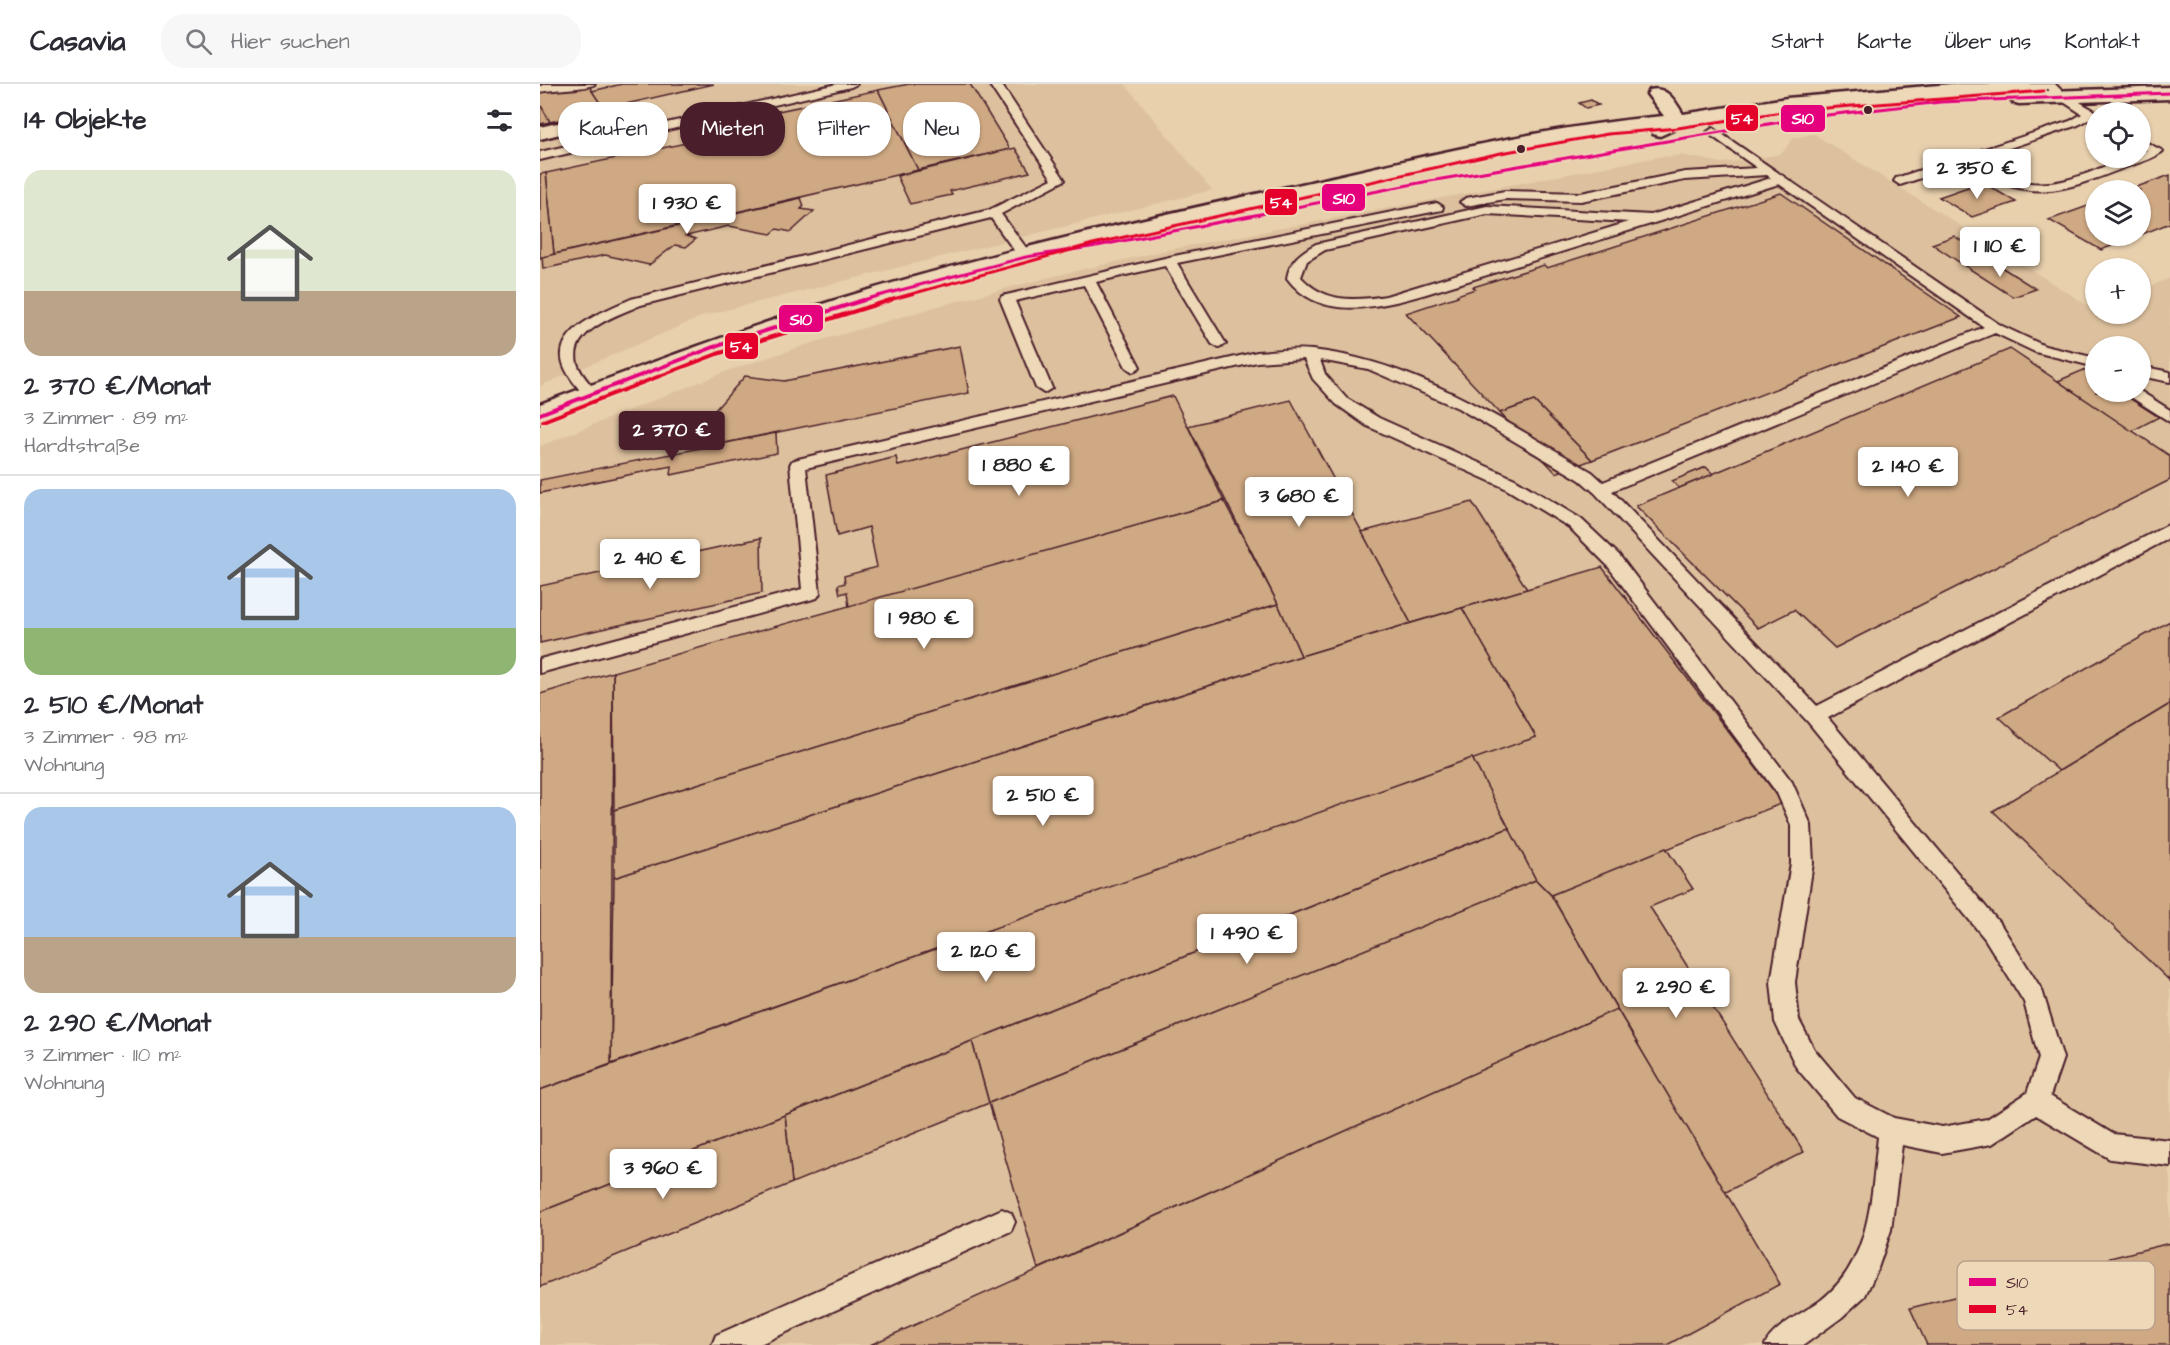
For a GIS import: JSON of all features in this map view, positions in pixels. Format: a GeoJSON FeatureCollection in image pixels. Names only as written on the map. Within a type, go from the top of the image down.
{"type":"FeatureCollection","features":[{"type":"Feature","properties":{"kind":"street"},"geometry":{"type":"LineString","coordinates":[[540,414],[714,347],[844,305],[1026,257],[1091,237],[1500,146],[1607,127],[1685,120],[1787,104],[2043,84]]}},
{"type":"Feature","properties":{"kind":"street"},"geometry":{"type":"LineString","coordinates":[[1650,89],[1685,120],[1713,132]]}},
{"type":"Feature","properties":{"kind":"street"},"geometry":{"type":"LineString","coordinates":[[1026,257],[1097,246],[1446,178],[1713,132],[1868,109],[2054,90],[2170,93]]}},
{"type":"Feature","properties":{"kind":"street"},"geometry":{"type":"LineString","coordinates":[[1251,215],[1418,175],[1650,134],[1685,120]]}},
{"type":"Feature","properties":{"kind":"lane"},"geometry":{"type":"LineString","coordinates":[[540,89],[556,85],[587,84]]}},
{"type":"Feature","properties":{"kind":"lane"},"geometry":{"type":"LineString","coordinates":[[540,156],[851,84]]}},
{"type":"Feature","properties":{"kind":"lane"},"geometry":{"type":"LineString","coordinates":[[590,394],[570,363],[568,350],[578,334],[599,318],[636,302],[994,213],[1059,180],[995,84]]}},
{"type":"Feature","properties":{"kind":"lane"},"geometry":{"type":"LineString","coordinates":[[2054,90],[2085,111]]}},
{"type":"Feature","properties":{"kind":"lane"},"geometry":{"type":"LineString","coordinates":[[1899,181],[2085,119]]}},
{"type":"Feature","properties":{"kind":"lane"},"geometry":{"type":"LineString","coordinates":[[1713,132],[1995,328],[2040,349],[2085,362]]}},
{"type":"Feature","properties":{"kind":"lane"},"geometry":{"type":"LineString","coordinates":[[1965,160],[2010,184],[2048,188],[2109,168]]}},
{"type":"Feature","properties":{"kind":"lane"},"geometry":{"type":"LineString","coordinates":[[1044,388],[1007,299],[1169,261],[1481,199],[1524,195],[1581,197],[1685,176],[1769,171]]}},
{"type":"Feature","properties":{"kind":"lane"},"geometry":{"type":"LineString","coordinates":[[1652,219],[1487,210],[1321,247],[1303,256],[1295,266],[1294,278],[1304,290],[1319,298],[1346,304],[1374,303],[1405,296],[1781,179]]}},
{"type":"Feature","properties":{"kind":"lane"},"geometry":{"type":"LineString","coordinates":[[994,213],[1026,257]]}},
{"type":"Feature","properties":{"kind":"lane"},"geometry":{"type":"LineString","coordinates":[[1169,261],[1219,344]]}},
{"type":"Feature","properties":{"kind":"lane"},"geometry":{"type":"LineString","coordinates":[[1088,280],[1133,367]]}},
{"type":"Feature","properties":{"kind":"lane"},"geometry":{"type":"LineString","coordinates":[[1601,489],[1995,328]]}},
{"type":"Feature","properties":{"kind":"lane"},"geometry":{"type":"LineString","coordinates":[[540,666],[811,592],[798,465],[1257,357],[1310,354],[1372,365],[1463,404],[1586,476],[1601,489],[1815,716],[1993,932],[2034,998],[2051,1058],[2036,1101],[1992,1131],[1942,1140],[1892,1130],[1846,1107],[1805,1058],[1787,1022],[1783,982],[1802,863],[1801,825],[1785,788],[1778,778],[1613,560],[1575,523],[1509,483],[1373,422],[1341,401],[1318,376],[1310,354]]}},
{"type":"Feature","properties":{"kind":"lane"},"geometry":{"type":"LineString","coordinates":[[2151,373],[2170,377]]}},
{"type":"Feature","properties":{"kind":"lane"},"geometry":{"type":"LineString","coordinates":[[2147,402],[2170,417]]}},
{"type":"Feature","properties":{"kind":"lane"},"geometry":{"type":"LineString","coordinates":[[1815,716],[2170,530]]}},
{"type":"Feature","properties":{"kind":"lane"},"geometry":{"type":"LineString","coordinates":[[2036,1101],[2110,1146],[2170,1153]]}},
{"type":"Feature","properties":{"kind":"lane"},"geometry":{"type":"LineString","coordinates":[[1779,1345],[1796,1335],[1855,1288],[1880,1231],[1892,1130]]}},
{"type":"Feature","properties":{"kind":"lane"},"geometry":{"type":"LineString","coordinates":[[726,1345],[1002,1222]]}},
{"type":"Feature","properties":{"kind":"shaded area"},"geometry":{"type":"Polygon","coordinates":[[[540,84],[1125,84],[1212,190],[706,315],[540,386],[540,84]]]}},
{"type":"Feature","properties":{"kind":"shaded area"},"geometry":{"type":"Polygon","coordinates":[[[1814,134],[2085,304],[2085,324],[2151,324],[2151,286],[2170,278],[2170,1345],[540,1345],[540,446],[727,371],[935,307],[1050,277],[1167,250],[1658,157],[1682,155],[1722,163],[1777,155],[1783,152],[1793,138],[1814,134]]]}},
{"type":"Feature","properties":{"kind":"building"},"geometry":{"type":"Polygon","coordinates":[[[540,84],[588,84],[600,102],[558,102],[558,120],[550,122],[540,104],[540,84]]]}},
{"type":"Feature","properties":{"kind":"building"},"geometry":{"type":"Polygon","coordinates":[[[622,84],[714,84],[635,102],[599,102],[592,91],[622,84]]]}},
{"type":"Feature","properties":{"kind":"building"},"geometry":{"type":"Polygon","coordinates":[[[909,84],[970,84],[1010,149],[980,156],[980,102],[903,102],[903,140],[891,116],[891,102],[884,102],[878,90],[909,84]]]}},
{"type":"Feature","properties":{"kind":"building"},"geometry":{"type":"Polygon","coordinates":[[[878,90],[884,102],[821,102],[878,90]]]}},
{"type":"Feature","properties":{"kind":"building"},"geometry":{"type":"Polygon","coordinates":[[[1591,100],[1599,105],[1586,108],[1579,103],[1591,100]]]}},
{"type":"Feature","properties":{"kind":"building"},"geometry":{"type":"Polygon","coordinates":[[[540,104],[550,122],[540,124],[540,104]]]}},
{"type":"Feature","properties":{"kind":"building"},"geometry":{"type":"Polygon","coordinates":[[[797,107],[797,156],[891,156],[891,116],[903,140],[903,156],[911,156],[918,170],[554,254],[546,173],[625,156],[668,156],[668,147],[680,144],[680,156],[785,156],[785,110],[797,107]]]}},
{"type":"Feature","properties":{"kind":"building"},"geometry":{"type":"Polygon","coordinates":[[[1015,148],[1030,172],[950,191],[952,195],[910,204],[897,176],[1015,148]]]}},
{"type":"Feature","properties":{"kind":"building"},"geometry":{"type":"Polygon","coordinates":[[[911,156],[979,156],[918,170],[911,156]]]}},
{"type":"Feature","properties":{"kind":"building"},"geometry":{"type":"Polygon","coordinates":[[[546,173],[554,254],[540,258],[540,174],[546,173]]]}},
{"type":"Feature","properties":{"kind":"building"},"geometry":{"type":"Polygon","coordinates":[[[2170,175],[2170,223],[2151,231],[2151,182],[2170,175]]]}},
{"type":"Feature","properties":{"kind":"building"},"geometry":{"type":"Polygon","coordinates":[[[1982,182],[2016,202],[1972,217],[1939,197],[1982,182]]]}},
{"type":"Feature","properties":{"kind":"building"},"geometry":{"type":"Polygon","coordinates":[[[1781,193],[1961,317],[1592,460],[1534,401],[1500,413],[1406,313],[1458,296],[1475,289],[1473,287],[1544,265],[1547,268],[1781,193]]]}},
{"type":"Feature","properties":{"kind":"building"},"geometry":{"type":"Polygon","coordinates":[[[801,198],[804,206],[801,209],[814,211],[791,232],[777,229],[771,234],[729,226],[686,236],[696,239],[686,247],[675,245],[649,265],[605,255],[543,269],[542,257],[801,198]]]}},
{"type":"Feature","properties":{"kind":"building"},"geometry":{"type":"Polygon","coordinates":[[[2085,207],[2085,241],[2049,220],[2085,207]]]}},
{"type":"Feature","properties":{"kind":"building"},"geometry":{"type":"Polygon","coordinates":[[[1954,236],[1987,258],[1965,266],[1932,244],[1954,236]]]}},
{"type":"Feature","properties":{"kind":"building"},"geometry":{"type":"Polygon","coordinates":[[[2094,246],[2112,246],[2101,250],[2094,246]]]}},
{"type":"Feature","properties":{"kind":"building"},"geometry":{"type":"Polygon","coordinates":[[[1987,258],[2036,289],[2013,297],[1965,266],[1987,258]]]}},
{"type":"Feature","properties":{"kind":"building"},"geometry":{"type":"Polygon","coordinates":[[[960,346],[969,393],[705,447],[705,437],[693,435],[745,376],[784,381],[960,346]]]}},
{"type":"Feature","properties":{"kind":"building"},"geometry":{"type":"Polygon","coordinates":[[[2010,349],[2085,399],[2085,402],[2089,402],[2170,456],[2170,480],[1835,648],[1794,610],[1758,628],[1636,506],[2010,349]]]}},
{"type":"Feature","properties":{"kind":"building"},"geometry":{"type":"Polygon","coordinates":[[[2085,369],[2085,399],[2058,381],[2085,369]]]}},
{"type":"Feature","properties":{"kind":"building"},"geometry":{"type":"Polygon","coordinates":[[[1173,396],[1224,501],[849,607],[847,592],[840,594],[838,585],[845,583],[844,576],[877,567],[869,527],[837,536],[826,475],[896,457],[898,466],[1173,396]]]}},
{"type":"Feature","properties":{"kind":"building"},"geometry":{"type":"Polygon","coordinates":[[[1291,400],[1411,623],[1301,656],[1278,604],[1188,426],[1291,400]]]}},
{"type":"Feature","properties":{"kind":"building"},"geometry":{"type":"Polygon","coordinates":[[[1534,401],[1592,460],[1556,473],[1500,413],[1534,401]]]}},
{"type":"Feature","properties":{"kind":"building"},"geometry":{"type":"Polygon","coordinates":[[[2089,402],[2136,402],[2159,417],[2132,431],[2089,402]]]}},
{"type":"Feature","properties":{"kind":"building"},"geometry":{"type":"Polygon","coordinates":[[[776,433],[777,453],[671,475],[672,466],[540,493],[540,480],[776,433]]]}},
{"type":"Feature","properties":{"kind":"building"},"geometry":{"type":"Polygon","coordinates":[[[1706,467],[1713,474],[1679,488],[1672,481],[1706,467]]]}},
{"type":"Feature","properties":{"kind":"building"},"geometry":{"type":"Polygon","coordinates":[[[1224,501],[1278,604],[614,810],[613,672],[1224,501]]]}},
{"type":"Feature","properties":{"kind":"building"},"geometry":{"type":"Polygon","coordinates":[[[1472,502],[1527,589],[1411,623],[1362,532],[1472,502]]]}},
{"type":"Feature","properties":{"kind":"building"},"geometry":{"type":"Polygon","coordinates":[[[761,538],[762,593],[540,643],[540,586],[761,538]]]}},
{"type":"Feature","properties":{"kind":"building"},"geometry":{"type":"Polygon","coordinates":[[[1602,567],[1783,803],[1551,895],[1536,880],[1472,758],[1536,737],[1462,608],[1602,567]]]}},
{"type":"Feature","properties":{"kind":"building"},"geometry":{"type":"Polygon","coordinates":[[[1278,604],[1301,656],[614,878],[614,810],[1278,604]]]}},
{"type":"Feature","properties":{"kind":"building"},"geometry":{"type":"Polygon","coordinates":[[[1462,608],[1536,737],[611,1064],[614,878],[1301,656],[1462,608]]]}},
{"type":"Feature","properties":{"kind":"building"},"geometry":{"type":"Polygon","coordinates":[[[2170,621],[2170,704],[2059,771],[1999,717],[2170,621]]]}},
{"type":"Feature","properties":{"kind":"building"},"geometry":{"type":"Polygon","coordinates":[[[613,672],[611,1064],[540,1090],[540,694],[613,672]]]}},
{"type":"Feature","properties":{"kind":"building"},"geometry":{"type":"Polygon","coordinates":[[[2170,704],[2170,981],[1993,811],[2170,704]]]}},
{"type":"Feature","properties":{"kind":"building"},"geometry":{"type":"Polygon","coordinates":[[[1472,758],[1509,828],[540,1212],[540,1090],[1472,758]]]}},
{"type":"Feature","properties":{"kind":"building"},"geometry":{"type":"Polygon","coordinates":[[[1509,828],[1536,880],[989,1103],[972,1041],[1509,828]]]}},
{"type":"Feature","properties":{"kind":"building"},"geometry":{"type":"Polygon","coordinates":[[[1666,848],[1693,889],[1650,907],[1804,1152],[1724,1193],[1551,895],[1666,848]]]}},
{"type":"Feature","properties":{"kind":"building"},"geometry":{"type":"Polygon","coordinates":[[[1536,880],[1551,895],[1617,1009],[1038,1269],[989,1103],[1536,880]]]}},
{"type":"Feature","properties":{"kind":"building"},"geometry":{"type":"Polygon","coordinates":[[[1617,1009],[1780,1284],[1667,1345],[870,1345],[1617,1009]]]}},
{"type":"Feature","properties":{"kind":"building"},"geometry":{"type":"Polygon","coordinates":[[[972,1041],[989,1103],[792,1183],[785,1115],[972,1041]]]}},
{"type":"Feature","properties":{"kind":"building"},"geometry":{"type":"Polygon","coordinates":[[[785,1115],[792,1183],[540,1287],[540,1212],[785,1115]]]}},
{"type":"Feature","properties":{"kind":"building"},"geometry":{"type":"Polygon","coordinates":[[[2170,1243],[2170,1345],[1927,1345],[1910,1308],[1957,1296],[1957,1330],[2155,1330],[2155,1261],[2098,1261],[2170,1243]]]}},
{"type":"Feature","properties":{"kind":"transit line","name":"54"},"geometry":{"type":"LineString","coordinates":[[543,421],[717,354],[846,312],[1093,244],[1501,153],[1608,134],[1678,128],[1788,111],[2043,91]]}},
{"type":"Feature","properties":{"kind":"transit line","name":"S10"},"geometry":{"type":"LineString","coordinates":[[540,414],[714,347],[844,305],[1026,257],[1097,246],[1424,182],[1810,117],[1941,102],[2170,93]]}}]}
